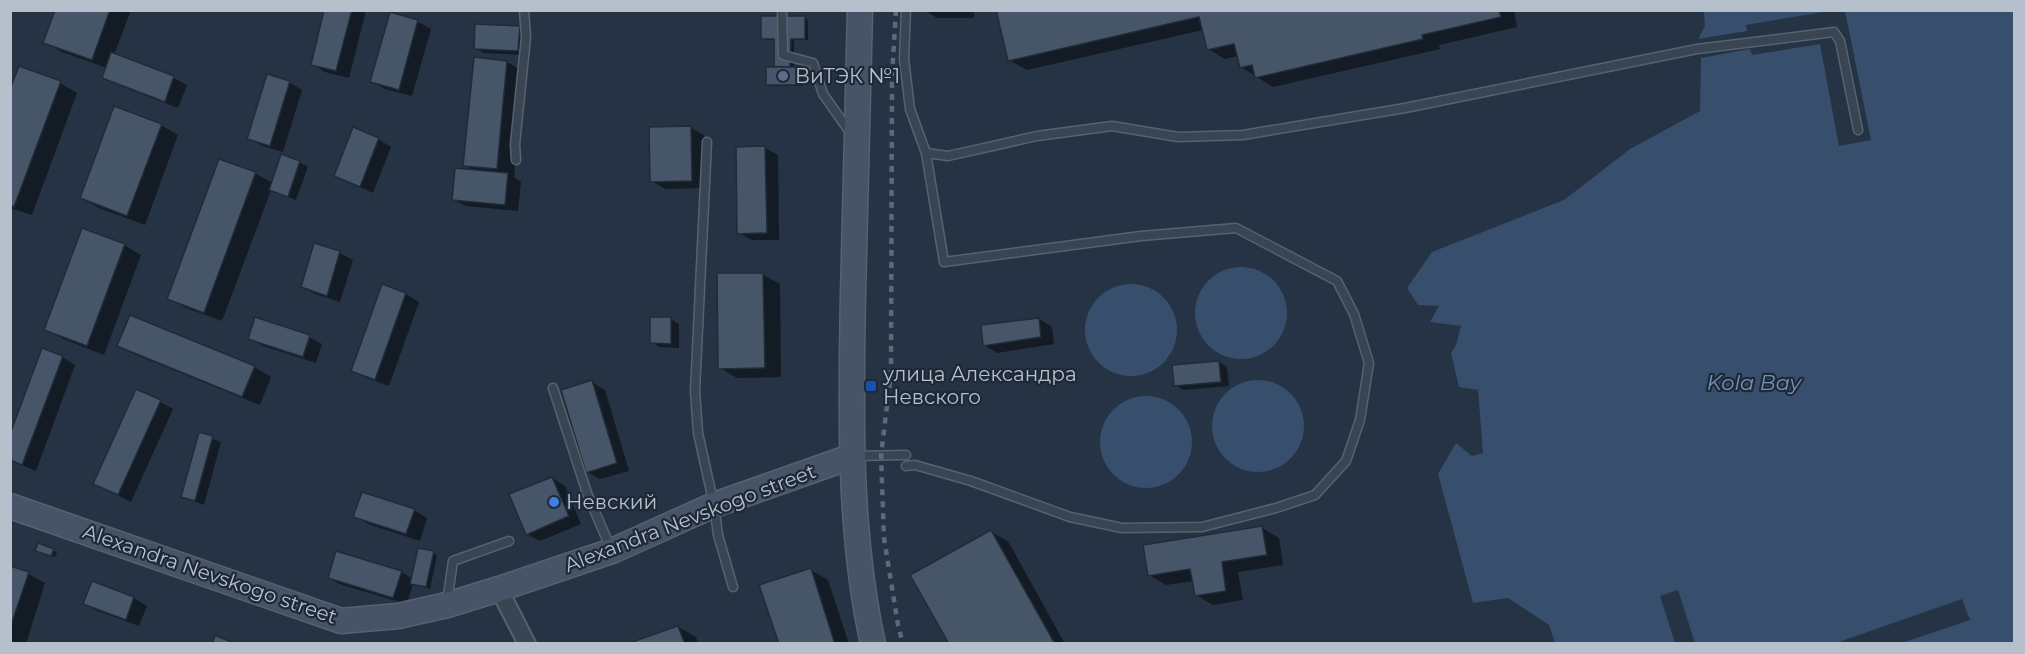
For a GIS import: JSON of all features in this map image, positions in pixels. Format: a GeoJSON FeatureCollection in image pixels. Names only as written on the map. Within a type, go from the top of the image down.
{"type":"FeatureCollection","features":[{"type":"Feature","properties":{"kind":"street"},"geometry":{"type":"LineString","coordinates":[[860,10],[852,355],[853,456],[861,567],[873,644]]}},
{"type":"Feature","properties":{"kind":"street","name":"Alexandra Nevskogo street"},"geometry":{"type":"LineString","coordinates":[[10,506],[341,621],[398,616],[447,605],[499,589],[612,551],[714,505],[853,456]]}},
{"type":"Feature","properties":{"kind":"street"},"geometry":{"type":"LineString","coordinates":[[499,589],[527,644]]}},
{"type":"Feature","properties":{"kind":"lane"},"geometry":{"type":"LineString","coordinates":[[516,160],[525,37],[524,10]]}},
{"type":"Feature","properties":{"kind":"lane"},"geometry":{"type":"LineString","coordinates":[[782,10],[783,55],[813,63],[823,94],[840,122],[857,141]]}},
{"type":"Feature","properties":{"kind":"lane"},"geometry":{"type":"LineString","coordinates":[[906,10],[904,58],[910,109],[926,153],[944,262],[1141,236],[1236,228],[1337,281],[1354,314],[1369,363],[1360,420],[1346,461],[1315,495],[1202,528],[1122,528],[1070,517],[971,481],[915,465],[906,466]]}},
{"type":"Feature","properties":{"kind":"lane"},"geometry":{"type":"LineString","coordinates":[[926,153],[948,156],[1037,136],[1112,126],[1178,137],[1243,135],[1405,108],[1697,49],[1834,32],[1840,41],[1858,130]]}},
{"type":"Feature","properties":{"kind":"lane"},"geometry":{"type":"LineString","coordinates":[[707,142],[695,391],[698,433],[714,505],[718,535],[733,587]]}},
{"type":"Feature","properties":{"kind":"lane"},"geometry":{"type":"LineString","coordinates":[[553,388],[587,494],[612,551]]}},
{"type":"Feature","properties":{"kind":"lane"},"geometry":{"type":"LineString","coordinates":[[853,456],[906,454]]}},
{"type":"Feature","properties":{"kind":"lane"},"geometry":{"type":"LineString","coordinates":[[447,605],[453,561],[509,541]]}},
{"type":"Feature","properties":{"kind":"water","name":"Kola Bay"},"geometry":{"type":"Polygon","coordinates":[[[1704,11],[2014,11],[2014,643],[1555,643],[1549,625],[1508,598],[1473,603],[1438,474],[1456,443],[1472,456],[1483,453],[1478,390],[1459,387],[1451,353],[1456,345],[1461,326],[1430,322],[1439,306],[1418,305],[1407,288],[1432,252],[1564,200],[1630,149],[1700,111],[1701,58],[1698,39],[1705,26],[1704,11]]]}},
{"type":"Feature","properties":{"kind":"water"},"geometry":{"type":"Polygon","coordinates":[[[1241,267],[1267,275],[1279,287],[1287,313],[1279,339],[1267,351],[1241,359],[1215,351],[1203,339],[1195,313],[1203,287],[1215,275],[1241,267]]]}},
{"type":"Feature","properties":{"kind":"water"},"geometry":{"type":"Polygon","coordinates":[[[1131,284],[1157,292],[1169,304],[1177,330],[1169,356],[1157,368],[1131,376],[1105,368],[1093,356],[1085,330],[1093,304],[1105,292],[1131,284]]]}},
{"type":"Feature","properties":{"kind":"water"},"geometry":{"type":"Polygon","coordinates":[[[1258,380],[1284,388],[1296,400],[1304,426],[1296,452],[1284,464],[1258,472],[1232,464],[1220,452],[1212,426],[1220,400],[1232,388],[1258,380]]]}},
{"type":"Feature","properties":{"kind":"water"},"geometry":{"type":"Polygon","coordinates":[[[1146,396],[1172,404],[1184,416],[1192,442],[1184,468],[1172,480],[1146,488],[1120,480],[1108,468],[1100,442],[1108,416],[1120,404],[1146,396]]]}},
{"type":"Feature","properties":{"kind":"pier"},"geometry":{"type":"Polygon","coordinates":[[[1829,11],[1845,11],[1871,140],[1839,146],[1820,44],[1752,55],[1750,49],[1701,58],[1698,39],[1747,31],[1746,25],[1829,11]]]}},
{"type":"Feature","properties":{"kind":"pier"},"geometry":{"type":"Polygon","coordinates":[[[1678,590],[1695,643],[1675,643],[1660,596],[1678,590]]]}},
{"type":"Feature","properties":{"kind":"pier"},"geometry":{"type":"Polygon","coordinates":[[[1962,599],[1970,620],[1902,643],[1836,643],[1962,599]]]}},
{"type":"Feature","properties":{"kind":"building"},"geometry":{"type":"Polygon","coordinates":[[[55,10],[110,10],[92,60],[43,43],[55,10]]]}},
{"type":"Feature","properties":{"kind":"building"},"geometry":{"type":"Polygon","coordinates":[[[324,10],[352,10],[336,71],[311,65],[324,10]]]}},
{"type":"Feature","properties":{"kind":"building"},"geometry":{"type":"Polygon","coordinates":[[[996,10],[1499,10],[1501,17],[1422,35],[1423,39],[1255,78],[1252,65],[1240,68],[1234,44],[1207,50],[1199,17],[1008,61],[996,10]]]}},
{"type":"Feature","properties":{"kind":"building"},"geometry":{"type":"Polygon","coordinates":[[[390,12],[418,20],[399,90],[370,82],[390,12]]]}},
{"type":"Feature","properties":{"kind":"building"},"geometry":{"type":"Polygon","coordinates":[[[761,16],[805,16],[805,39],[791,39],[790,67],[774,67],[774,39],[761,39],[761,16]]]}},
{"type":"Feature","properties":{"kind":"building"},"geometry":{"type":"Polygon","coordinates":[[[475,24],[520,26],[518,51],[474,49],[475,24]]]}},
{"type":"Feature","properties":{"kind":"building"},"geometry":{"type":"Polygon","coordinates":[[[111,52],[174,76],[165,102],[102,78],[111,52]]]}},
{"type":"Feature","properties":{"kind":"building"},"geometry":{"type":"Polygon","coordinates":[[[474,57],[507,61],[497,169],[463,166],[474,57]]]}},
{"type":"Feature","properties":{"kind":"building"},"geometry":{"type":"Polygon","coordinates":[[[19,66],[61,81],[14,207],[10,205],[10,89],[19,66]]]}},
{"type":"Feature","properties":{"kind":"building","name":"ВиТЭК №1"},"geometry":{"type":"Polygon","coordinates":[[[766,67],[800,67],[800,85],[766,85],[766,67]]]}},
{"type":"Feature","properties":{"kind":"building"},"geometry":{"type":"Polygon","coordinates":[[[267,74],[290,81],[270,146],[247,139],[267,74]]]}},
{"type":"Feature","properties":{"kind":"building"},"geometry":{"type":"Polygon","coordinates":[[[114,106],[162,124],[127,216],[80,198],[114,106]]]}},
{"type":"Feature","properties":{"kind":"building"},"geometry":{"type":"Polygon","coordinates":[[[691,126],[692,181],[650,182],[649,127],[691,126]]]}},
{"type":"Feature","properties":{"kind":"building"},"geometry":{"type":"Polygon","coordinates":[[[353,127],[379,138],[360,187],[334,176],[353,127]]]}},
{"type":"Feature","properties":{"kind":"building"},"geometry":{"type":"Polygon","coordinates":[[[765,146],[767,233],[737,234],[736,147],[765,146]]]}},
{"type":"Feature","properties":{"kind":"building"},"geometry":{"type":"Polygon","coordinates":[[[281,154],[300,161],[288,197],[269,190],[281,154]]]}},
{"type":"Feature","properties":{"kind":"building"},"geometry":{"type":"Polygon","coordinates":[[[219,159],[256,172],[204,313],[167,299],[219,159]]]}},
{"type":"Feature","properties":{"kind":"building"},"geometry":{"type":"Polygon","coordinates":[[[455,168],[508,173],[505,205],[452,200],[455,168]]]}},
{"type":"Feature","properties":{"kind":"building"},"geometry":{"type":"Polygon","coordinates":[[[82,228],[125,244],[87,346],[44,330],[82,228]]]}},
{"type":"Feature","properties":{"kind":"building"},"geometry":{"type":"Polygon","coordinates":[[[314,243],[340,251],[327,296],[301,287],[314,243]]]}},
{"type":"Feature","properties":{"kind":"building"},"geometry":{"type":"Polygon","coordinates":[[[717,273],[763,273],[765,368],[718,369],[717,273]]]}},
{"type":"Feature","properties":{"kind":"building"},"geometry":{"type":"Polygon","coordinates":[[[382,284],[406,293],[375,380],[351,371],[382,284]]]}},
{"type":"Feature","properties":{"kind":"building"},"geometry":{"type":"Polygon","coordinates":[[[130,315],[255,366],[242,397],[117,346],[130,315]]]}},
{"type":"Feature","properties":{"kind":"building"},"geometry":{"type":"Polygon","coordinates":[[[255,317],[310,335],[303,357],[248,339],[255,317]]]}},
{"type":"Feature","properties":{"kind":"building"},"geometry":{"type":"Polygon","coordinates":[[[650,317],[671,317],[671,344],[650,343],[650,317]]]}},
{"type":"Feature","properties":{"kind":"building"},"geometry":{"type":"Polygon","coordinates":[[[1039,318],[1041,337],[983,346],[981,325],[1039,318]]]}},
{"type":"Feature","properties":{"kind":"building"},"geometry":{"type":"Polygon","coordinates":[[[42,348],[63,356],[22,465],[10,460],[10,434],[42,348]]]}},
{"type":"Feature","properties":{"kind":"building"},"geometry":{"type":"Polygon","coordinates":[[[1219,361],[1221,382],[1174,386],[1172,365],[1219,361]]]}},
{"type":"Feature","properties":{"kind":"building"},"geometry":{"type":"Polygon","coordinates":[[[592,380],[617,463],[586,473],[561,390],[592,380]]]}},
{"type":"Feature","properties":{"kind":"building"},"geometry":{"type":"Polygon","coordinates":[[[136,389],[161,400],[118,495],[93,484],[136,389]]]}},
{"type":"Feature","properties":{"kind":"building"},"geometry":{"type":"Polygon","coordinates":[[[199,432],[213,436],[195,501],[181,497],[199,432]]]}},
{"type":"Feature","properties":{"kind":"building"},"geometry":{"type":"Polygon","coordinates":[[[552,477],[569,516],[526,535],[509,494],[552,477]]]}},
{"type":"Feature","properties":{"kind":"building"},"geometry":{"type":"Polygon","coordinates":[[[362,492],[415,509],[406,534],[353,517],[362,492]]]}},
{"type":"Feature","properties":{"kind":"building"},"geometry":{"type":"Polygon","coordinates":[[[1262,526],[1267,555],[1222,562],[1226,591],[1195,596],[1190,569],[1148,576],[1143,545],[1262,526]]]}},
{"type":"Feature","properties":{"kind":"building"},"geometry":{"type":"Polygon","coordinates":[[[991,530],[1055,644],[949,644],[910,575],[991,530]]]}},
{"type":"Feature","properties":{"kind":"building"},"geometry":{"type":"Polygon","coordinates":[[[38,543],[54,549],[51,556],[35,551],[38,543]]]}},
{"type":"Feature","properties":{"kind":"building"},"geometry":{"type":"Polygon","coordinates":[[[418,548],[434,551],[426,587],[410,584],[418,548]]]}},
{"type":"Feature","properties":{"kind":"building"},"geometry":{"type":"Polygon","coordinates":[[[336,551],[402,571],[393,598],[328,578],[336,551]]]}},
{"type":"Feature","properties":{"kind":"building"},"geometry":{"type":"Polygon","coordinates":[[[10,566],[29,572],[10,628],[10,566]]]}},
{"type":"Feature","properties":{"kind":"building"},"geometry":{"type":"Polygon","coordinates":[[[811,568],[835,644],[779,644],[759,585],[811,568]]]}},
{"type":"Feature","properties":{"kind":"building"},"geometry":{"type":"Polygon","coordinates":[[[92,581],[134,597],[126,620],[83,604],[92,581]]]}},
{"type":"Feature","properties":{"kind":"building"},"geometry":{"type":"Polygon","coordinates":[[[678,626],[685,644],[629,644],[629,643],[678,626]]]}},
{"type":"Feature","properties":{"kind":"building"},"geometry":{"type":"Polygon","coordinates":[[[215,635],[236,644],[212,644],[215,635]]]}},
{"type":"Feature","properties":{"kind":"railway"},"geometry":{"type":"LineString","coordinates":[[896,10],[892,76],[891,373],[881,455],[884,538],[903,644]]}},
{"type":"Feature","properties":{"kind":"place","name":"ВиТЭК №1"},"geometry":{"type":"Point","coordinates":[783,76]}},
{"type":"Feature","properties":{"kind":"place","name":"улица Александра Невского"},"geometry":{"type":"Point","coordinates":[871,386]}},
{"type":"Feature","properties":{"kind":"place","name":"Невский"},"geometry":{"type":"Point","coordinates":[554,502]}}]}
